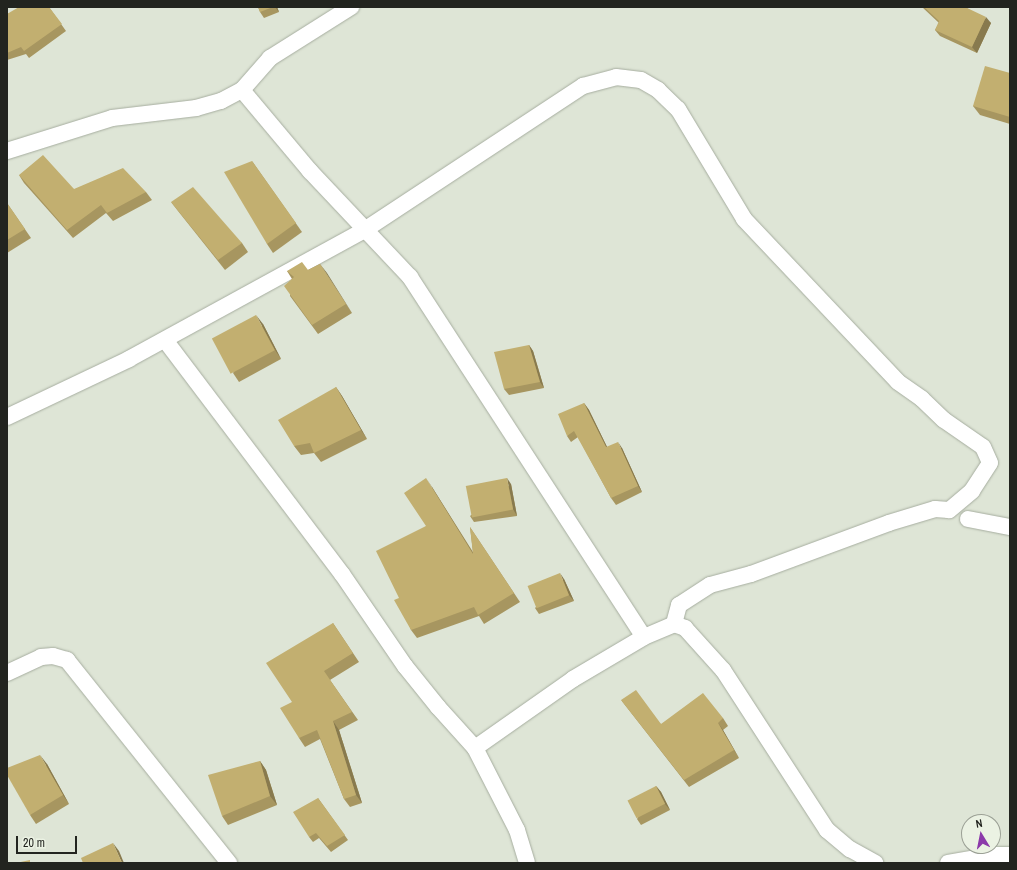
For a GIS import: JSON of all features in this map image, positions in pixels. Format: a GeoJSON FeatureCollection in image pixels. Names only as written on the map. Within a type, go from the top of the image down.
{"type":"FeatureCollection","features":[{"type":"Feature","properties":{"kind":"street"},"geometry":{"type":"LineString","coordinates":[[8,148],[112,118],[196,108],[221,101],[242,90],[270,58],[351,7]]}},
{"type":"Feature","properties":{"kind":"street"},"geometry":{"type":"LineString","coordinates":[[7,417],[165,340],[366,229],[583,86],[616,77],[641,80],[658,90],[678,109],[744,219],[898,382],[922,399],[944,420],[983,447],[990,463],[972,491],[950,510],[935,509],[889,522],[751,574],[710,585],[680,605],[674,624]]}},
{"type":"Feature","properties":{"kind":"street"},"geometry":{"type":"LineString","coordinates":[[242,90],[310,171],[410,277],[644,637]]}},
{"type":"Feature","properties":{"kind":"street"},"geometry":{"type":"LineString","coordinates":[[165,340],[342,574],[405,666],[438,707],[476,748],[517,830],[527,863]]}},
{"type":"Feature","properties":{"kind":"street"},"geometry":{"type":"LineString","coordinates":[[968,519],[1010,527]]}},
{"type":"Feature","properties":{"kind":"street"},"geometry":{"type":"LineString","coordinates":[[476,748],[573,679],[644,637],[674,624],[685,628],[723,670],[827,830],[850,849],[875,863]]}},
{"type":"Feature","properties":{"kind":"street"},"geometry":{"type":"LineString","coordinates":[[7,673],[41,657],[54,656],[67,660],[229,863]]}},
{"type":"Feature","properties":{"kind":"street"},"geometry":{"type":"LineString","coordinates":[[948,863],[994,855],[1010,855]]}},
{"type":"Feature","properties":{"kind":"building"},"geometry":{"type":"Polygon","coordinates":[[[19,7],[49,7],[62,24],[24,51],[21,47],[7,53],[7,14],[19,7]]]}},
{"type":"Feature","properties":{"kind":"building"},"geometry":{"type":"Polygon","coordinates":[[[258,7],[273,7],[260,12],[258,7]]]}},
{"type":"Feature","properties":{"kind":"building"},"geometry":{"type":"Polygon","coordinates":[[[924,7],[965,7],[986,17],[972,47],[935,30],[939,21],[924,7]]]}},
{"type":"Feature","properties":{"kind":"building"},"geometry":{"type":"Polygon","coordinates":[[[985,66],[1010,73],[1010,117],[973,106],[985,66]]]}},
{"type":"Feature","properties":{"kind":"building"},"geometry":{"type":"Polygon","coordinates":[[[43,155],[74,189],[123,168],[146,192],[107,213],[101,205],[67,230],[19,175],[43,155]]]}},
{"type":"Feature","properties":{"kind":"building"},"geometry":{"type":"Polygon","coordinates":[[[252,161],[296,223],[267,244],[224,172],[252,161]]]}},
{"type":"Feature","properties":{"kind":"building"},"geometry":{"type":"Polygon","coordinates":[[[193,187],[242,243],[218,260],[171,202],[193,187]]]}},
{"type":"Feature","properties":{"kind":"building"},"geometry":{"type":"Polygon","coordinates":[[[7,203],[25,229],[7,240],[7,203]]]}},
{"type":"Feature","properties":{"kind":"building"},"geometry":{"type":"Polygon","coordinates":[[[302,262],[308,270],[320,264],[346,304],[312,325],[284,286],[294,277],[287,271],[302,262]]]}},
{"type":"Feature","properties":{"kind":"building"},"geometry":{"type":"Polygon","coordinates":[[[256,315],[275,350],[231,374],[212,338],[256,315]]]}},
{"type":"Feature","properties":{"kind":"building"},"geometry":{"type":"Polygon","coordinates":[[[529,345],[540,382],[504,389],[494,352],[529,345]]]}},
{"type":"Feature","properties":{"kind":"building"},"geometry":{"type":"Polygon","coordinates":[[[336,387],[361,430],[314,453],[310,443],[294,446],[278,420],[336,387]]]}},
{"type":"Feature","properties":{"kind":"building"},"geometry":{"type":"Polygon","coordinates":[[[584,403],[606,447],[618,442],[638,486],[611,498],[574,431],[567,436],[558,414],[584,403]]]}},
{"type":"Feature","properties":{"kind":"building"},"geometry":{"type":"Polygon","coordinates":[[[426,478],[473,554],[470,527],[514,593],[478,615],[474,607],[411,630],[394,600],[399,598],[376,551],[426,526],[404,493],[426,478]]]}},
{"type":"Feature","properties":{"kind":"building"},"geometry":{"type":"Polygon","coordinates":[[[507,478],[513,509],[472,517],[466,486],[507,478]]]}},
{"type":"Feature","properties":{"kind":"building"},"geometry":{"type":"Polygon","coordinates":[[[560,573],[569,595],[537,608],[528,586],[560,573]]]}},
{"type":"Feature","properties":{"kind":"building"},"geometry":{"type":"Polygon","coordinates":[[[333,623],[353,653],[324,671],[352,712],[333,721],[356,795],[344,799],[317,730],[299,738],[280,708],[292,702],[266,663],[333,623]]]}},
{"type":"Feature","properties":{"kind":"building"},"geometry":{"type":"Polygon","coordinates":[[[636,690],[661,724],[703,693],[723,718],[718,723],[734,750],[684,780],[621,700],[636,690]]]}},
{"type":"Feature","properties":{"kind":"building"},"geometry":{"type":"Polygon","coordinates":[[[40,755],[63,795],[30,815],[7,775],[7,768],[40,755]]]}},
{"type":"Feature","properties":{"kind":"building"},"geometry":{"type":"Polygon","coordinates":[[[260,761],[270,796],[222,816],[208,775],[260,761]]]}},
{"type":"Feature","properties":{"kind":"building"},"geometry":{"type":"Polygon","coordinates":[[[656,786],[665,804],[637,818],[627,801],[656,786]]]}},
{"type":"Feature","properties":{"kind":"building"},"geometry":{"type":"Polygon","coordinates":[[[318,798],[345,835],[327,846],[316,833],[309,837],[293,812],[318,798]]]}},
{"type":"Feature","properties":{"kind":"building"},"geometry":{"type":"Polygon","coordinates":[[[113,843],[122,863],[83,863],[81,858],[113,843]]]}},
{"type":"Feature","properties":{"kind":"building"},"geometry":{"type":"Polygon","coordinates":[[[30,860],[30,863],[16,863],[30,860]]]}}]}
